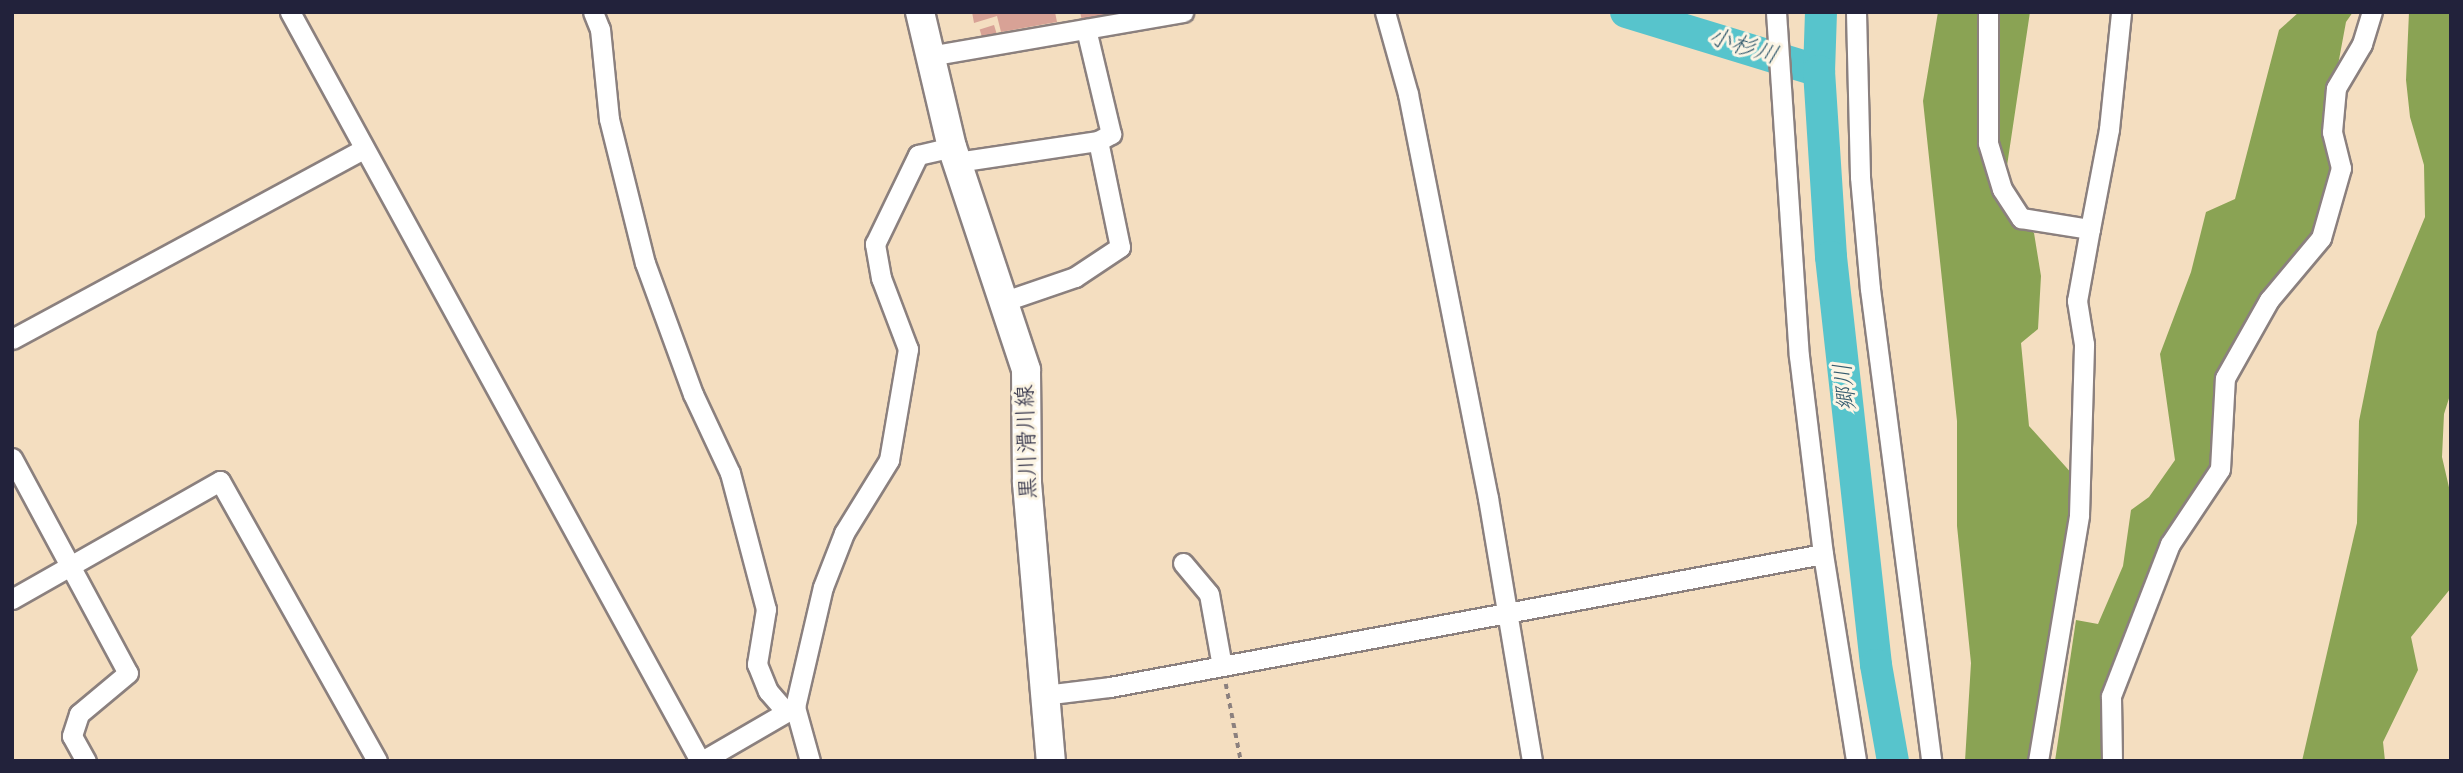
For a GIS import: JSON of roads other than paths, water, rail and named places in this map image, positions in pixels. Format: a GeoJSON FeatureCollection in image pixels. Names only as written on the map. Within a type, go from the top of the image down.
{"type":"FeatureCollection","features":[{"type":"Feature","properties":{"kind":"main road","name":"黒川滑川線"},"geometry":{"type":"LineString","coordinates":[[920,12],[955,155],[1026,370],[1027,483],[1051,761]]}},
{"type":"Feature","properties":{"kind":"street"},"geometry":{"type":"LineString","coordinates":[[290,12],[701,761],[790,710],[823,587],[844,533],[889,460],[908,349],[881,278],[875,243],[918,155],[955,155],[1098,141],[1111,134],[1086,29]]}},
{"type":"Feature","properties":{"kind":"street"},"geometry":{"type":"LineString","coordinates":[[593,12],[600,29],[609,119],[645,263],[693,394],[730,473],[766,609],[757,664],[768,691],[790,710],[810,761]]}},
{"type":"Feature","properties":{"kind":"street"},"geometry":{"type":"LineString","coordinates":[[929,56],[1183,12]]}},
{"type":"Feature","properties":{"kind":"street"},"geometry":{"type":"LineString","coordinates":[[1385,12],[1413,119],[1488,498],[1504,613],[1532,761]]}},
{"type":"Feature","properties":{"kind":"street"},"geometry":{"type":"LineString","coordinates":[[1776,12],[1799,356],[1823,554],[1856,761]]}},
{"type":"Feature","properties":{"kind":"street"},"geometry":{"type":"LineString","coordinates":[[1856,12],[1860,177],[1870,289],[1931,761]]}},
{"type":"Feature","properties":{"kind":"street"},"geometry":{"type":"LineString","coordinates":[[1987,12],[1988,143],[2002,189],[2021,218],[2090,229]]}},
{"type":"Feature","properties":{"kind":"street"},"geometry":{"type":"LineString","coordinates":[[2038,761],[2079,515],[2084,344],[2077,301],[2109,129],[2121,12]]}},
{"type":"Feature","properties":{"kind":"street"},"geometry":{"type":"LineString","coordinates":[[2112,761],[2111,696],[2170,544],[2220,468],[2225,378],[2269,300],[2321,238],[2341,168],[2332,132],[2336,88],[2362,44],[2372,12]]}},
{"type":"Feature","properties":{"kind":"street"},"geometry":{"type":"LineString","coordinates":[[1005,301],[1075,276],[1120,247],[1098,141]]}},
{"type":"Feature","properties":{"kind":"street"},"geometry":{"type":"LineString","coordinates":[[12,339],[364,149]]}},
{"type":"Feature","properties":{"kind":"street"},"geometry":{"type":"LineString","coordinates":[[12,458],[69,569],[128,673],[79,713],[72,737],[86,761]]}},
{"type":"Feature","properties":{"kind":"street"},"geometry":{"type":"LineString","coordinates":[[12,599],[220,481],[377,761]]}},
{"type":"Feature","properties":{"kind":"street"},"geometry":{"type":"LineString","coordinates":[[1044,695],[1223,666],[1823,554]]}},
{"type":"Feature","properties":{"kind":"street"},"geometry":{"type":"LineString","coordinates":[[1183,563],[1209,594],[1223,666]]}},
{"type":"Feature","properties":{"kind":"waterway","name":"小杉川"},"geometry":{"type":"LineString","coordinates":[[1626,12],[1819,71]]}},
{"type":"Feature","properties":{"kind":"waterway","name":"郷川"},"geometry":{"type":"LineString","coordinates":[[1821,12],[1819,71],[1831,257],[1876,665],[1893,761]]}}]}
